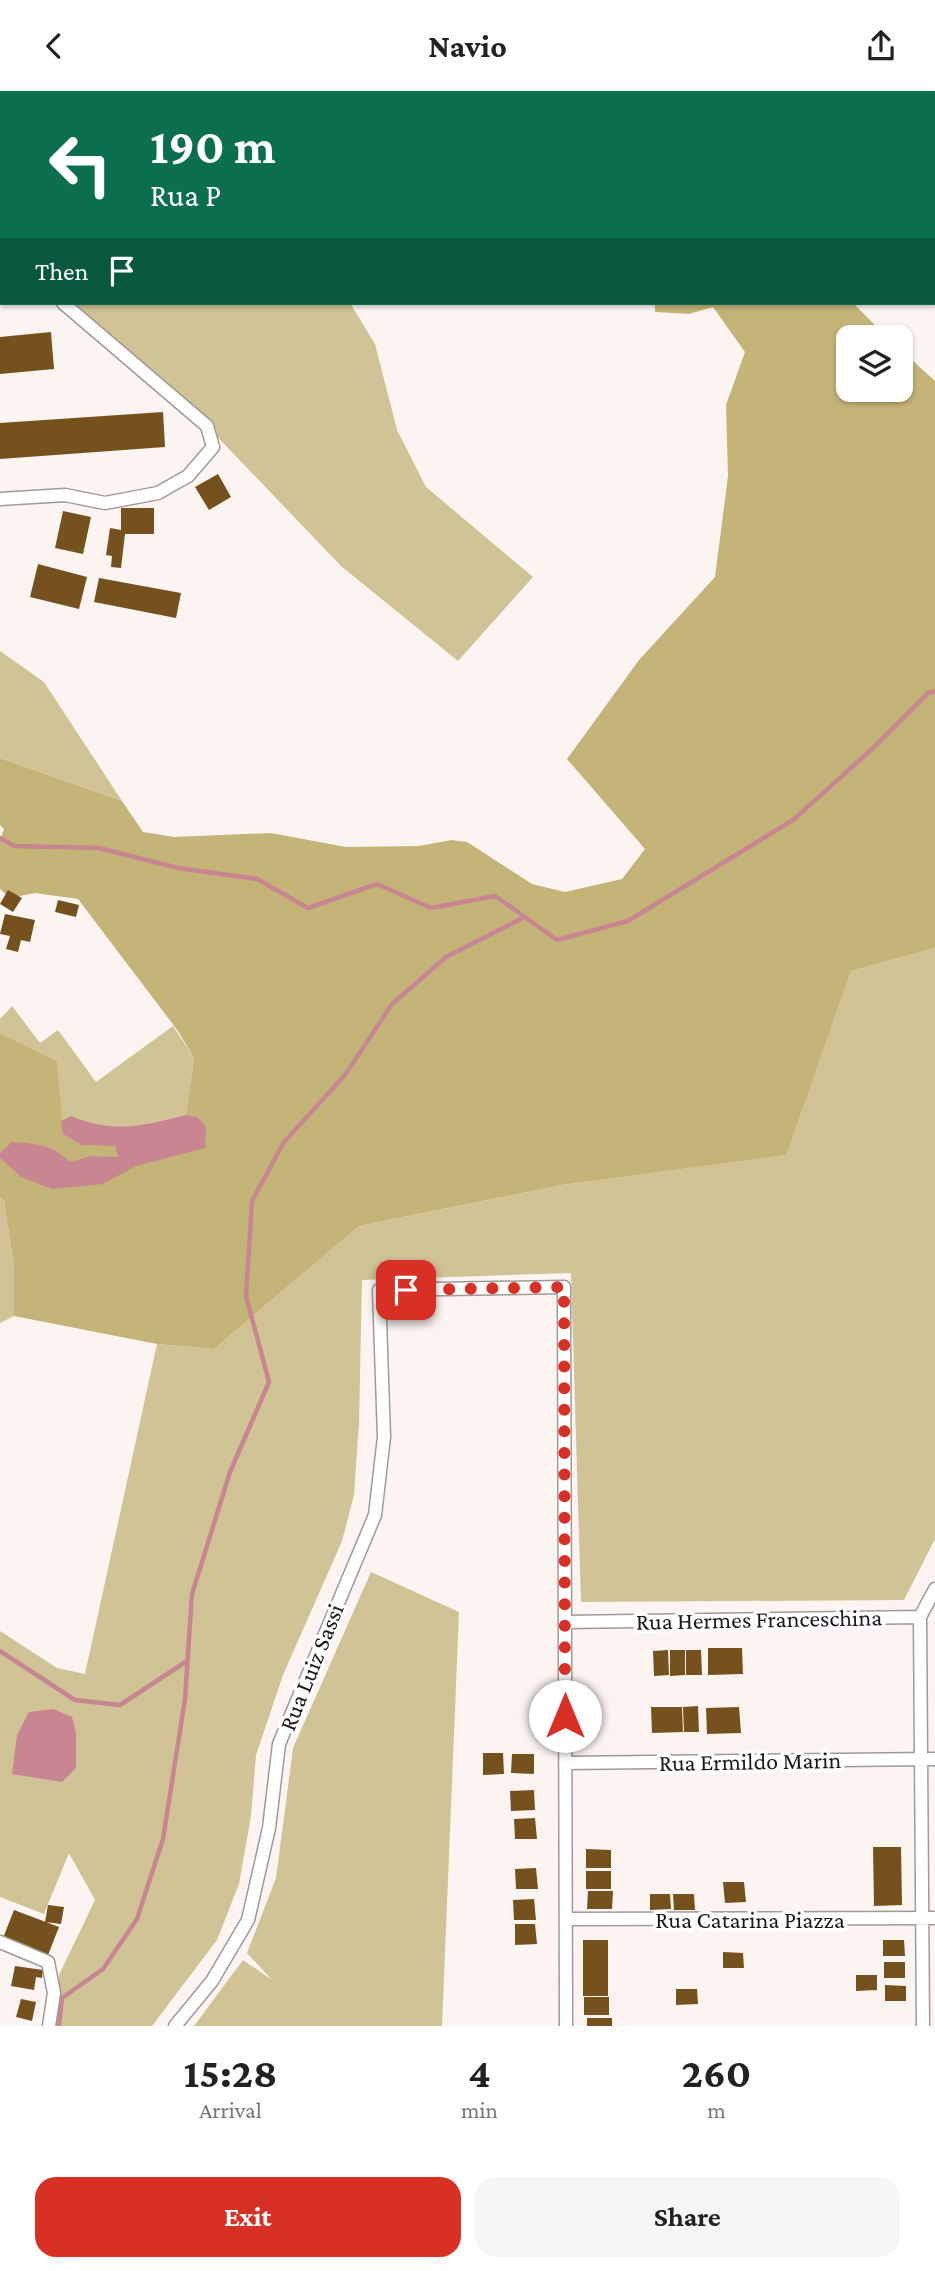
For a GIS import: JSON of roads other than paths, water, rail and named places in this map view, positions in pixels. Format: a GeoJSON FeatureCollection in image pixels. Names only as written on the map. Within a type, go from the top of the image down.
{"type":"FeatureCollection","features":[{"type":"Feature","properties":{"kind":"street"},"geometry":{"type":"LineString","coordinates":[[0,499],[65,495],[105,503],[158,493],[188,476],[213,447],[207,426],[65,305]]}},
{"type":"Feature","properties":{"kind":"street","name":"Rua Luiz Sassi"},"geometry":{"type":"LineString","coordinates":[[176,2026],[212,1981],[248,1920],[269,1828],[279,1744],[375,1515],[384,1437],[379,1290],[564,1287],[565,1622]]}},
{"type":"Feature","properties":{"kind":"street"},"geometry":{"type":"LineString","coordinates":[[923,2026],[929,1918],[921,1759],[920,1617],[935,1589]]}},
{"type":"Feature","properties":{"kind":"street","name":"Rua Hermes Franceschina"},"geometry":{"type":"LineString","coordinates":[[565,1622],[920,1617]]}},
{"type":"Feature","properties":{"kind":"street"},"geometry":{"type":"LineString","coordinates":[[565,1622],[566,2026]]}},
{"type":"Feature","properties":{"kind":"street","name":"Rua Ermildo Marin"},"geometry":{"type":"LineString","coordinates":[[565,1763],[935,1759]]}},
{"type":"Feature","properties":{"kind":"street","name":"Rua Catarina Piazza"},"geometry":{"type":"LineString","coordinates":[[566,1919],[929,1918]]}},
{"type":"Feature","properties":{"kind":"street"},"geometry":{"type":"LineString","coordinates":[[0,1942],[48,1962],[54,1993],[49,2026]]}},
{"type":"Feature","properties":{"kind":"waterway"},"geometry":{"type":"LineString","coordinates":[[59,2026],[62,1998],[103,1969],[137,1919],[163,1839],[185,1699],[192,1594],[230,1472],[269,1382],[246,1296],[252,1201],[284,1142],[345,1075],[392,1004],[446,957],[525,917],[557,940],[628,921],[793,820],[872,749],[928,693],[935,691]]}},
{"type":"Feature","properties":{"kind":"waterway"},"geometry":{"type":"LineString","coordinates":[[0,838],[14,846],[99,848],[178,868],[257,879],[308,908],[377,884],[431,908],[495,896],[525,917]]}},
{"type":"Feature","properties":{"kind":"waterway"},"geometry":{"type":"LineString","coordinates":[[0,1651],[75,1700],[120,1705],[187,1661]]}}]}
